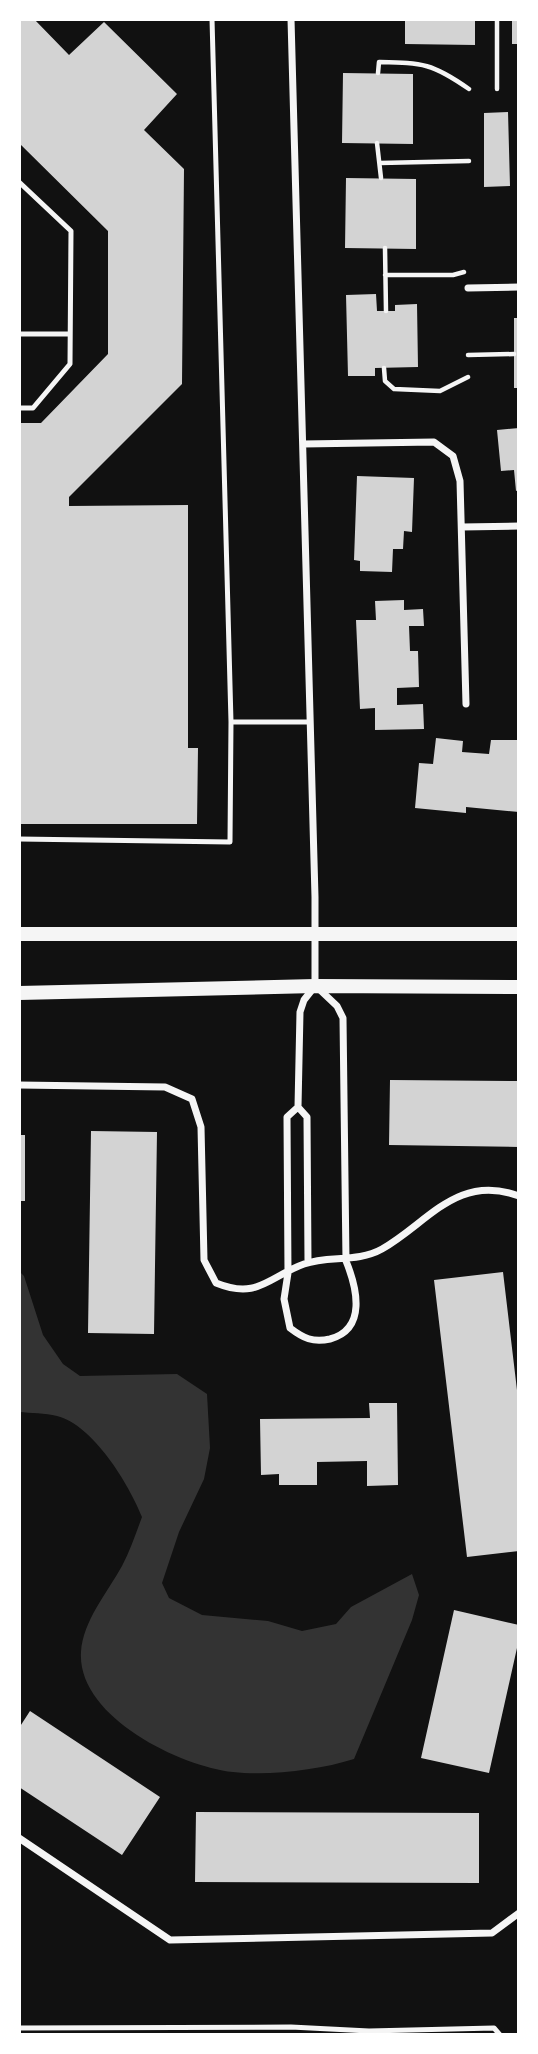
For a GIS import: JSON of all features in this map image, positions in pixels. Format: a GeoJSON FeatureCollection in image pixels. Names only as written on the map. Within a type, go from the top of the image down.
{"type":"FeatureCollection","features":[{"type":"Feature","properties":{"kind":"main road"},"geometry":{"type":"LineString","coordinates":[[19,934],[519,934]]}},
{"type":"Feature","properties":{"kind":"main road"},"geometry":{"type":"LineString","coordinates":[[19,993],[315,986],[519,987]]}},
{"type":"Feature","properties":{"kind":"street"},"geometry":{"type":"LineString","coordinates":[[291,19],[315,933],[315,986],[303,1000],[300,1012],[298,1107],[307,1117],[308,1262]]}},
{"type":"Feature","properties":{"kind":"street"},"geometry":{"type":"LineString","coordinates":[[468,288],[519,287]]}},
{"type":"Feature","properties":{"kind":"street"},"geometry":{"type":"LineString","coordinates":[[303,444],[434,442],[453,456],[460,481],[466,704]]}},
{"type":"Feature","properties":{"kind":"street"},"geometry":{"type":"LineString","coordinates":[[462,527],[519,526]]}},
{"type":"Feature","properties":{"kind":"street"},"geometry":{"type":"LineString","coordinates":[[298,1107],[287,1117],[285,1142],[288,1273],[284,1299],[290,1328],[303,1339],[321,1341],[340,1336],[352,1326],[356,1295],[346,1261],[344,1018],[337,1006],[315,986]]}},
{"type":"Feature","properties":{"kind":"street"},"geometry":{"type":"LineString","coordinates":[[19,1085],[165,1087],[192,1099],[201,1127],[204,1260],[216,1283],[235,1291],[260,1286],[308,1262],[346,1261],[381,1250],[443,1202],[471,1192],[508,1192],[519,1196]]}},
{"type":"Feature","properties":{"kind":"street"},"geometry":{"type":"LineString","coordinates":[[19,1838],[170,1940],[492,1933],[519,1913]]}},
{"type":"Feature","properties":{"kind":"lane"},"geometry":{"type":"LineString","coordinates":[[19,839],[230,842],[231,722],[212,19]]}},
{"type":"Feature","properties":{"kind":"lane"},"geometry":{"type":"LineString","coordinates":[[19,182],[71,231],[70,364],[33,408],[19,408]]}},
{"type":"Feature","properties":{"kind":"lane"},"geometry":{"type":"LineString","coordinates":[[19,334],[70,334]]}},
{"type":"Feature","properties":{"kind":"lane"},"geometry":{"type":"LineString","coordinates":[[231,722],[310,722]]}},
{"type":"Feature","properties":{"kind":"lane"},"geometry":{"type":"LineString","coordinates":[[19,2028],[291,2027],[372,2033],[494,2028],[500,2035]]}},
{"type":"Feature","properties":{"kind":"path"},"geometry":{"type":"LineString","coordinates":[[497,19],[497,89]]}},
{"type":"Feature","properties":{"kind":"path"},"geometry":{"type":"LineString","coordinates":[[378,73],[379,62],[423,63],[439,68],[469,89]]}},
{"type":"Feature","properties":{"kind":"path"},"geometry":{"type":"LineString","coordinates":[[377,143],[381,178]]}},
{"type":"Feature","properties":{"kind":"path"},"geometry":{"type":"LineString","coordinates":[[380,163],[469,160]]}},
{"type":"Feature","properties":{"kind":"path"},"geometry":{"type":"LineString","coordinates":[[385,248],[386,311]]}},
{"type":"Feature","properties":{"kind":"path"},"geometry":{"type":"LineString","coordinates":[[385,275],[453,275],[468,271]]}},
{"type":"Feature","properties":{"kind":"path"},"geometry":{"type":"LineString","coordinates":[[468,355],[514,354]]}},
{"type":"Feature","properties":{"kind":"path"},"geometry":{"type":"LineString","coordinates":[[384,368],[385,381],[394,389],[440,391],[468,377]]}},
{"type":"Feature","properties":{"kind":"shaded area"},"geometry":{"type":"Polygon","coordinates":[[[19,1271],[24,1276],[43,1335],[63,1364],[80,1376],[177,1374],[207,1394],[210,1448],[204,1479],[179,1532],[162,1583],[169,1598],[202,1615],[268,1621],[302,1631],[336,1624],[351,1607],[412,1574],[419,1595],[412,1620],[354,1759],[278,1773],[233,1772],[211,1768],[186,1760],[135,1734],[113,1717],[95,1697],[84,1675],[81,1652],[86,1629],[125,1560],[142,1517],[119,1473],[84,1431],[57,1416],[19,1412],[19,1271]]]}},
{"type":"Feature","properties":{"kind":"building"},"geometry":{"type":"Polygon","coordinates":[[[19,19],[34,19],[69,55],[104,22],[177,94],[144,130],[184,169],[182,384],[69,497],[69,506],[188,505],[188,748],[198,748],[197,824],[19,824],[19,423],[41,423],[108,354],[108,231],[19,143],[19,19]]]}},
{"type":"Feature","properties":{"kind":"building"},"geometry":{"type":"Polygon","coordinates":[[[405,19],[475,19],[475,45],[405,44],[405,19]]]}},
{"type":"Feature","properties":{"kind":"building"},"geometry":{"type":"Polygon","coordinates":[[[512,19],[519,19],[519,44],[512,44],[512,19]]]}},
{"type":"Feature","properties":{"kind":"building"},"geometry":{"type":"Polygon","coordinates":[[[343,73],[413,74],[413,144],[342,143],[343,73]]]}},
{"type":"Feature","properties":{"kind":"building"},"geometry":{"type":"Polygon","coordinates":[[[508,112],[510,186],[484,187],[484,113],[508,112]]]}},
{"type":"Feature","properties":{"kind":"building"},"geometry":{"type":"Polygon","coordinates":[[[346,178],[416,179],[416,249],[345,248],[346,178]]]}},
{"type":"Feature","properties":{"kind":"building"},"geometry":{"type":"Polygon","coordinates":[[[376,294],[377,311],[395,311],[395,305],[417,304],[418,367],[375,368],[375,376],[348,376],[346,295],[376,294]]]}},
{"type":"Feature","properties":{"kind":"building"},"geometry":{"type":"Polygon","coordinates":[[[514,318],[519,318],[519,388],[514,388],[514,318]]]}},
{"type":"Feature","properties":{"kind":"building"},"geometry":{"type":"Polygon","coordinates":[[[519,428],[519,490],[516,491],[514,470],[501,471],[497,430],[519,428]]]}},
{"type":"Feature","properties":{"kind":"building"},"geometry":{"type":"Polygon","coordinates":[[[357,476],[414,478],[412,532],[404,531],[403,549],[393,549],[392,572],[360,571],[360,561],[354,560],[357,476]]]}},
{"type":"Feature","properties":{"kind":"building"},"geometry":{"type":"Polygon","coordinates":[[[404,600],[404,610],[423,609],[424,626],[409,626],[410,651],[418,651],[419,687],[397,688],[397,705],[423,704],[424,729],[375,730],[375,708],[360,709],[356,620],[376,620],[375,601],[404,600]]]}},
{"type":"Feature","properties":{"kind":"building"},"geometry":{"type":"Polygon","coordinates":[[[436,738],[463,741],[462,752],[489,754],[491,740],[519,740],[519,812],[466,807],[466,813],[415,808],[419,763],[433,764],[436,738]]]}},
{"type":"Feature","properties":{"kind":"building"},"geometry":{"type":"Polygon","coordinates":[[[390,1080],[519,1081],[519,1147],[389,1145],[390,1080]]]}},
{"type":"Feature","properties":{"kind":"building"},"geometry":{"type":"Polygon","coordinates":[[[91,1131],[157,1132],[154,1334],[88,1333],[91,1131]]]}},
{"type":"Feature","properties":{"kind":"building"},"geometry":{"type":"Polygon","coordinates":[[[19,1135],[25,1135],[25,1201],[19,1201],[19,1135]]]}},
{"type":"Feature","properties":{"kind":"building"},"geometry":{"type":"Polygon","coordinates":[[[503,1272],[519,1407],[519,1551],[467,1557],[434,1280],[503,1272]]]}},
{"type":"Feature","properties":{"kind":"building"},"geometry":{"type":"Polygon","coordinates":[[[369,1403],[397,1403],[398,1485],[367,1486],[367,1461],[317,1462],[317,1485],[279,1485],[279,1474],[261,1475],[260,1419],[370,1418],[369,1403]]]}},
{"type":"Feature","properties":{"kind":"building"},"geometry":{"type":"Polygon","coordinates":[[[454,1610],[519,1625],[519,1639],[489,1773],[421,1758],[454,1610]]]}},
{"type":"Feature","properties":{"kind":"building"},"geometry":{"type":"Polygon","coordinates":[[[30,1711],[160,1797],[122,1855],[19,1787],[19,1728],[30,1711]]]}},
{"type":"Feature","properties":{"kind":"building"},"geometry":{"type":"Polygon","coordinates":[[[196,1812],[479,1813],[479,1883],[195,1882],[196,1812]]]}}]}
